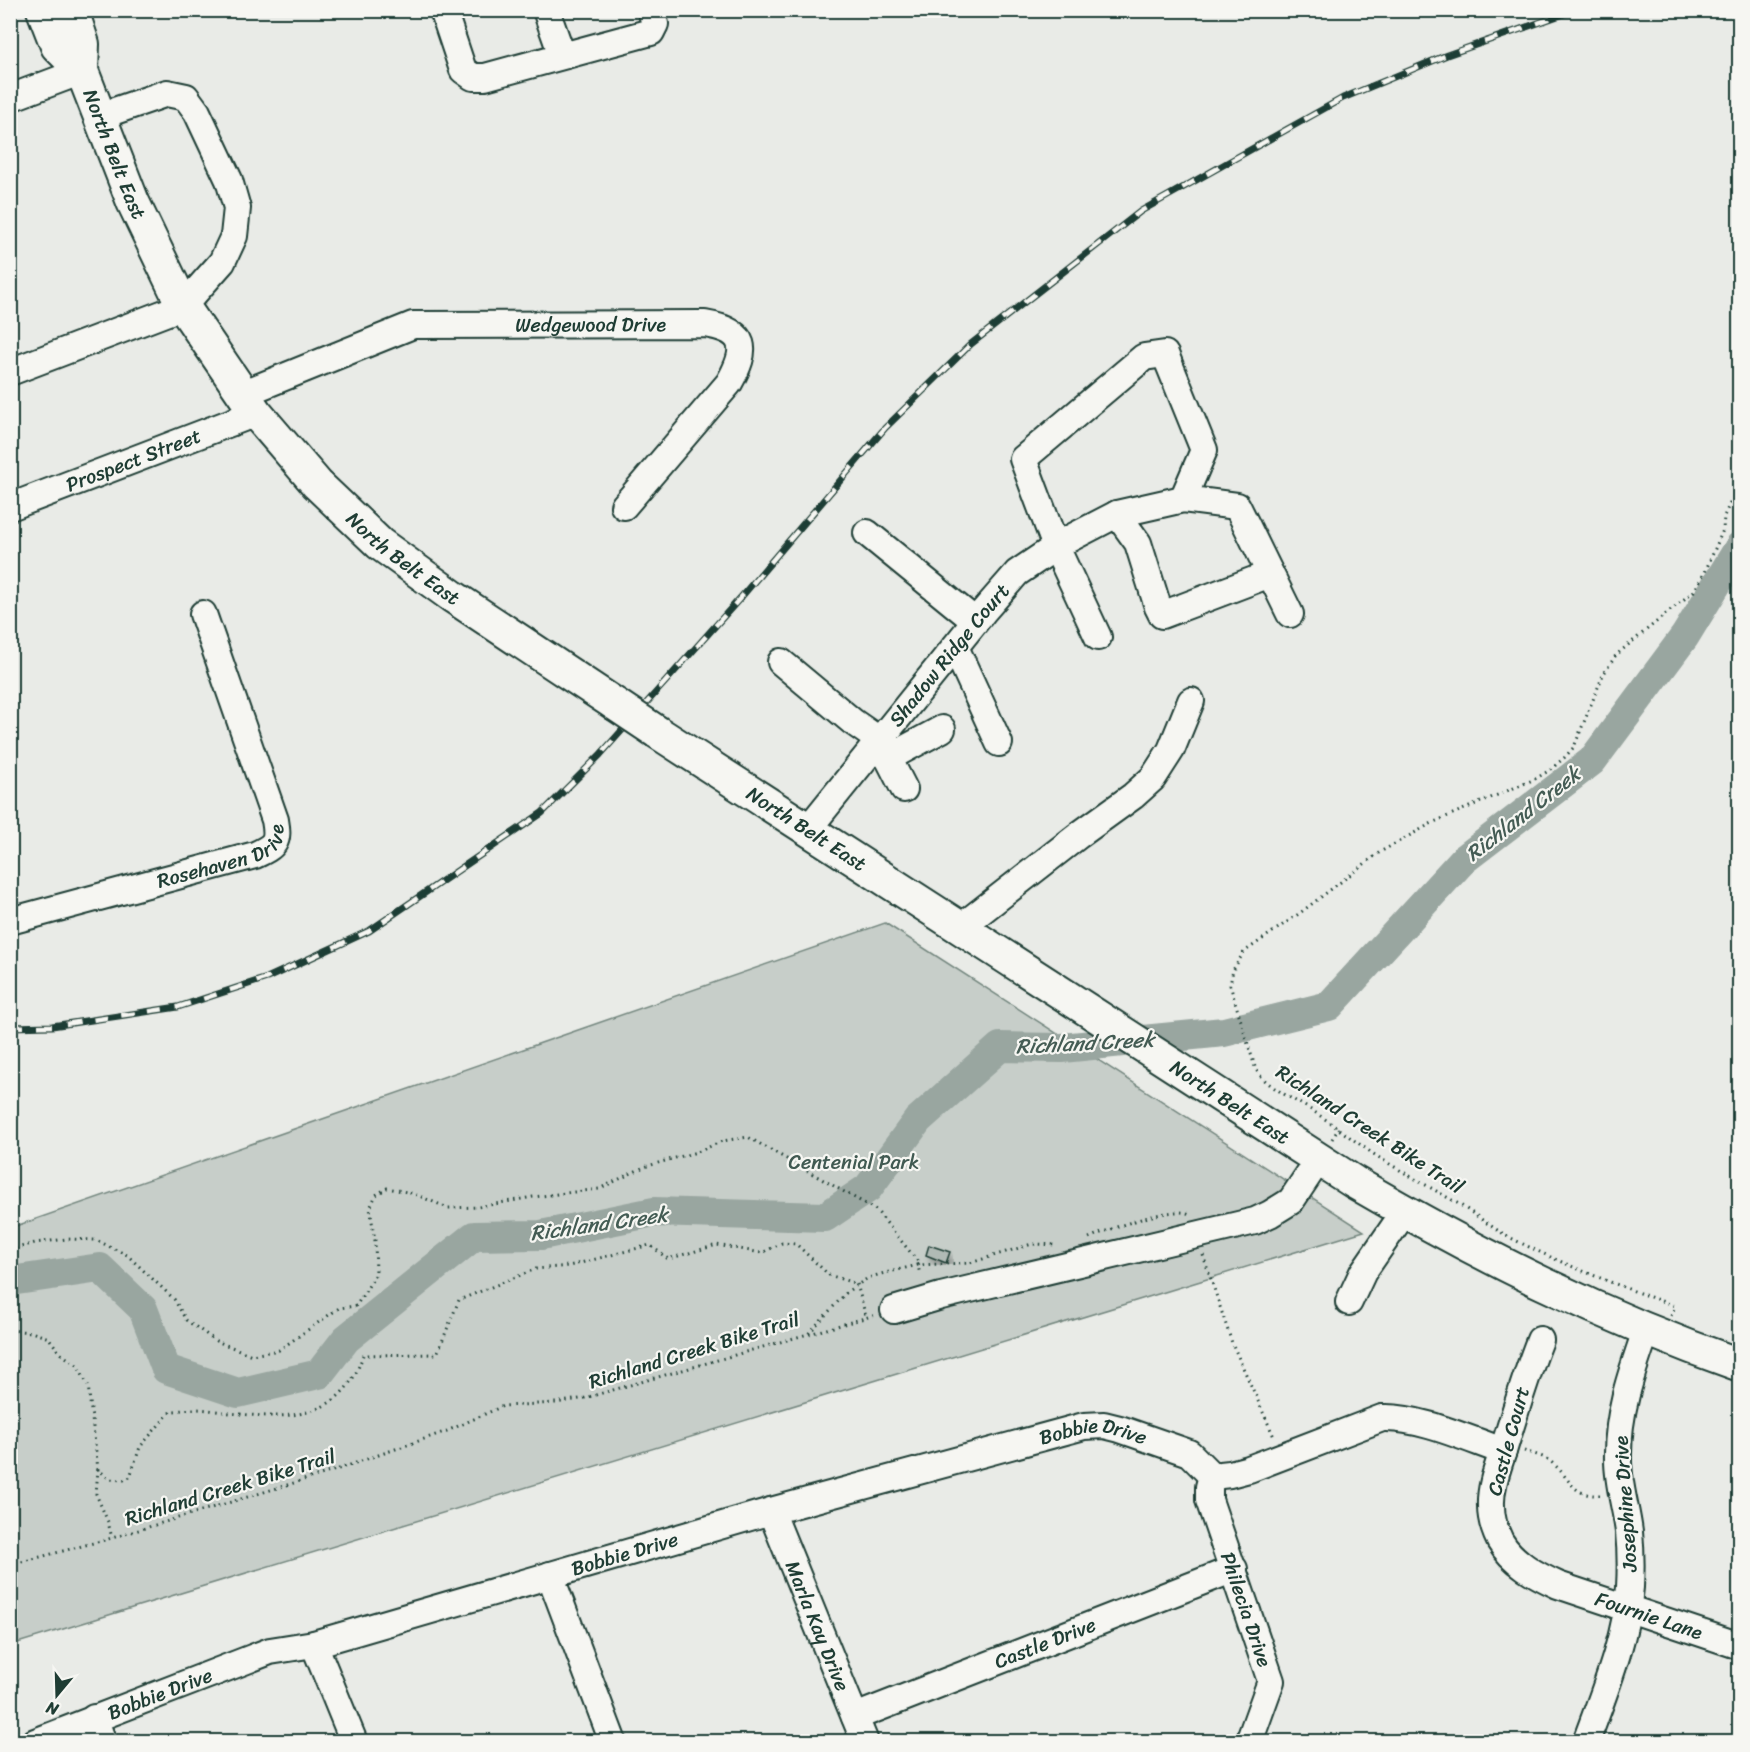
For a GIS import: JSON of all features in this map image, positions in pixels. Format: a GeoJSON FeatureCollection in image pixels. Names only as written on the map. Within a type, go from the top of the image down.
{"type":"FeatureCollection","features":[{"type":"Feature","properties":{"kind":"main road","name":"North Belt East"},"geometry":{"type":"LineString","coordinates":[[43,10],[57,46],[82,70]]}},
{"type":"Feature","properties":{"kind":"main road","name":"North Belt East"},"geometry":{"type":"LineString","coordinates":[[72,10],[83,44],[82,70],[133,202],[183,306],[249,404],[317,484],[380,544],[452,596],[657,732],[1319,1159],[1404,1211],[1576,1300],[1646,1331],[1740,1365]]}},
{"type":"Feature","properties":{"kind":"street"},"geometry":{"type":"LineString","coordinates":[[443,10],[463,70],[473,77],[485,77],[651,32],[658,13]]}},
{"type":"Feature","properties":{"kind":"street"},"geometry":{"type":"LineString","coordinates":[[546,10],[562,55]]}},
{"type":"Feature","properties":{"kind":"street"},"geometry":{"type":"LineString","coordinates":[[10,98],[82,70]]}},
{"type":"Feature","properties":{"kind":"street"},"geometry":{"type":"LineString","coordinates":[[10,372],[183,306],[222,262],[234,236],[237,208],[229,180],[197,112],[186,97],[167,93],[100,116]]}},
{"type":"Feature","properties":{"kind":"street","name":"Wedgewood Drive"},"geometry":{"type":"LineString","coordinates":[[249,404],[413,325],[705,324],[723,327],[735,334],[741,347],[740,363],[729,383],[624,506]]}},
{"type":"Feature","properties":{"kind":"street"},"geometry":{"type":"LineString","coordinates":[[1098,637],[1056,547],[1023,459],[1144,357],[1165,354],[1204,450],[1183,499],[1237,506],[1290,614]]}},
{"type":"Feature","properties":{"kind":"street","name":"Prospect Street"},"geometry":{"type":"LineString","coordinates":[[10,507],[249,404]]}},
{"type":"Feature","properties":{"kind":"street","name":"Shadow Ridge Court"},"geometry":{"type":"LineString","coordinates":[[808,829],[884,749],[955,647],[1017,573],[1056,547],[1117,514],[1183,499]]}},
{"type":"Feature","properties":{"kind":"street"},"geometry":{"type":"LineString","coordinates":[[1117,514],[1138,543],[1162,615],[1270,574]]}},
{"type":"Feature","properties":{"kind":"street"},"geometry":{"type":"LineString","coordinates":[[867,533],[975,621]]}},
{"type":"Feature","properties":{"kind":"street","name":"Rosehaven Drive"},"geometry":{"type":"LineString","coordinates":[[10,921],[255,855],[271,848],[276,840],[275,820],[203,614]]}},
{"type":"Feature","properties":{"kind":"street"},"geometry":{"type":"LineString","coordinates":[[955,647],[999,743]]}},
{"type":"Feature","properties":{"kind":"street"},"geometry":{"type":"LineString","coordinates":[[781,662],[884,749],[904,789]]}},
{"type":"Feature","properties":{"kind":"street"},"geometry":{"type":"LineString","coordinates":[[961,927],[1133,796],[1153,778],[1171,750],[1191,701]]}},
{"type":"Feature","properties":{"kind":"street"},"geometry":{"type":"LineString","coordinates":[[884,749],[942,729]]}},
{"type":"Feature","properties":{"kind":"street"},"geometry":{"type":"LineString","coordinates":[[894,1310],[941,1296],[1238,1227],[1270,1215],[1291,1201],[1319,1159]]}},
{"type":"Feature","properties":{"kind":"street"},"geometry":{"type":"LineString","coordinates":[[1350,1302],[1363,1272],[1404,1211]]}},
{"type":"Feature","properties":{"kind":"street","name":"Josephine Drive"},"geometry":{"type":"LineString","coordinates":[[1586,1742],[1608,1679],[1627,1609],[1630,1564],[1629,1531],[1618,1461],[1622,1410],[1628,1381],[1646,1331]]}},
{"type":"Feature","properties":{"kind":"street","name":"Castle Court"},"geometry":{"type":"LineString","coordinates":[[1540,1340],[1518,1401],[1492,1487],[1491,1506],[1493,1524],[1501,1542],[1516,1560],[1532,1573],[1558,1585]]}},
{"type":"Feature","properties":{"kind":"street"},"geometry":{"type":"LineString","coordinates":[[1212,1476],[1230,1474],[1283,1457],[1359,1425],[1382,1418],[1396,1417],[1503,1451]]}},
{"type":"Feature","properties":{"kind":"street","name":"Bobbie Drive"},"geometry":{"type":"LineString","coordinates":[[34,1742],[270,1651],[314,1644],[771,1511],[1084,1425],[1104,1425],[1120,1429],[1190,1453],[1212,1476]]}},
{"type":"Feature","properties":{"kind":"street","name":"Philecia Drive"},"geometry":{"type":"LineString","coordinates":[[1212,1476],[1209,1500],[1271,1681],[1249,1742]]}},
{"type":"Feature","properties":{"kind":"street","name":"Marla Kay Drive"},"geometry":{"type":"LineString","coordinates":[[771,1511],[865,1742]]}},
{"type":"Feature","properties":{"kind":"street","name":"Castle Drive"},"geometry":{"type":"LineString","coordinates":[[855,1717],[1234,1569]]}},
{"type":"Feature","properties":{"kind":"street"},"geometry":{"type":"LineString","coordinates":[[550,1575],[614,1742]]}},
{"type":"Feature","properties":{"kind":"street","name":"Fournie Lane"},"geometry":{"type":"LineString","coordinates":[[1558,1585],[1740,1646]]}},
{"type":"Feature","properties":{"kind":"street"},"geometry":{"type":"LineString","coordinates":[[314,1644],[354,1742]]}},
{"type":"Feature","properties":{"kind":"street"},"geometry":{"type":"LineString","coordinates":[[94,1718],[103,1742]]}},
{"type":"Feature","properties":{"kind":"path","name":"Richland Creek Bike Trail"},"geometry":{"type":"LineString","coordinates":[[1675,1306],[1628,1287],[1584,1273],[1494,1228],[1372,1153],[1318,1114],[1266,1082],[1255,1067],[1230,986],[1233,970],[1244,952],[1380,852],[1434,822],[1535,779],[1564,758],[1574,747],[1603,675],[1616,655],[1694,591],[1723,530],[1724,516],[1740,482]]}},
{"type":"Feature","properties":{"kind":"path"},"geometry":{"type":"LineString","coordinates":[[10,1250],[35,1243],[66,1239],[96,1240],[127,1255],[174,1299],[186,1320],[216,1341],[252,1355],[279,1350],[339,1308],[356,1306],[376,1274],[375,1241],[370,1208],[376,1195],[387,1188],[412,1193],[448,1208],[478,1207],[599,1189],[644,1167],[700,1151],[722,1141],[748,1137],[876,1210],[911,1250],[920,1264],[918,1265],[920,1275]]}},
{"type":"Feature","properties":{"kind":"path"},"geometry":{"type":"LineString","coordinates":[[1083,1240],[1130,1222],[1180,1210],[1186,1211],[1193,1217],[1232,1343],[1283,1457]]}},
{"type":"Feature","properties":{"kind":"path"},"geometry":{"type":"LineString","coordinates":[[98,1469],[109,1479],[124,1480],[130,1477],[140,1447],[171,1411],[195,1409],[282,1417],[315,1411],[345,1390],[357,1373],[363,1355],[437,1354],[459,1300],[536,1269],[569,1266],[650,1245],[668,1259],[717,1245],[762,1253],[782,1243],[796,1244],[829,1275],[857,1284],[866,1317]]}},
{"type":"Feature","properties":{"kind":"path","name":"Richland Creek Bike Trail"},"geometry":{"type":"LineString","coordinates":[[10,1565],[112,1538],[393,1452],[503,1406],[556,1403],[585,1398],[808,1334],[857,1284],[881,1274],[918,1265],[970,1263],[1032,1244],[1061,1246]]}},
{"type":"Feature","properties":{"kind":"path"},"geometry":{"type":"LineString","coordinates":[[808,1334],[894,1310]]}},
{"type":"Feature","properties":{"kind":"path"},"geometry":{"type":"LineString","coordinates":[[10,1330],[31,1332],[49,1338],[60,1353],[77,1365],[88,1385],[98,1469],[96,1494],[112,1538]]}},
{"type":"Feature","properties":{"kind":"path"},"geometry":{"type":"LineString","coordinates":[[1503,1451],[1516,1449],[1544,1457],[1553,1462],[1578,1491],[1586,1494],[1598,1495],[1621,1491]]}},
{"type":"Feature","properties":{"kind":"green space","name":"Centenial Park"},"geometry":{"type":"Polygon","coordinates":[[[885,923],[1364,1231],[11,1645],[10,1228],[885,923]]]}},
{"type":"Feature","properties":{"kind":"building"},"geometry":{"type":"Polygon","coordinates":[[[929,1245],[950,1252],[946,1263],[926,1255],[929,1245]]]}},
{"type":"Feature","properties":{"kind":"waterway","name":"Richland Creek"},"geometry":{"type":"LineString","coordinates":[[10,1281],[100,1268],[143,1309],[166,1369],[238,1393],[319,1374],[346,1339],[474,1236],[541,1235],[654,1212],[825,1217],[868,1188],[918,1120],[1000,1047],[1062,1048],[1224,1032],[1329,1006],[1463,860],[1592,761],[1685,636],[1740,546]]}},
{"type":"Feature","properties":{"kind":"railway"},"geometry":{"type":"LineString","coordinates":[[10,1027],[52,1026],[178,1007],[267,978],[369,931],[542,813],[600,755],[742,596],[885,428],[971,344],[1141,211],[1343,98],[1447,55],[1575,10]]}}]}
